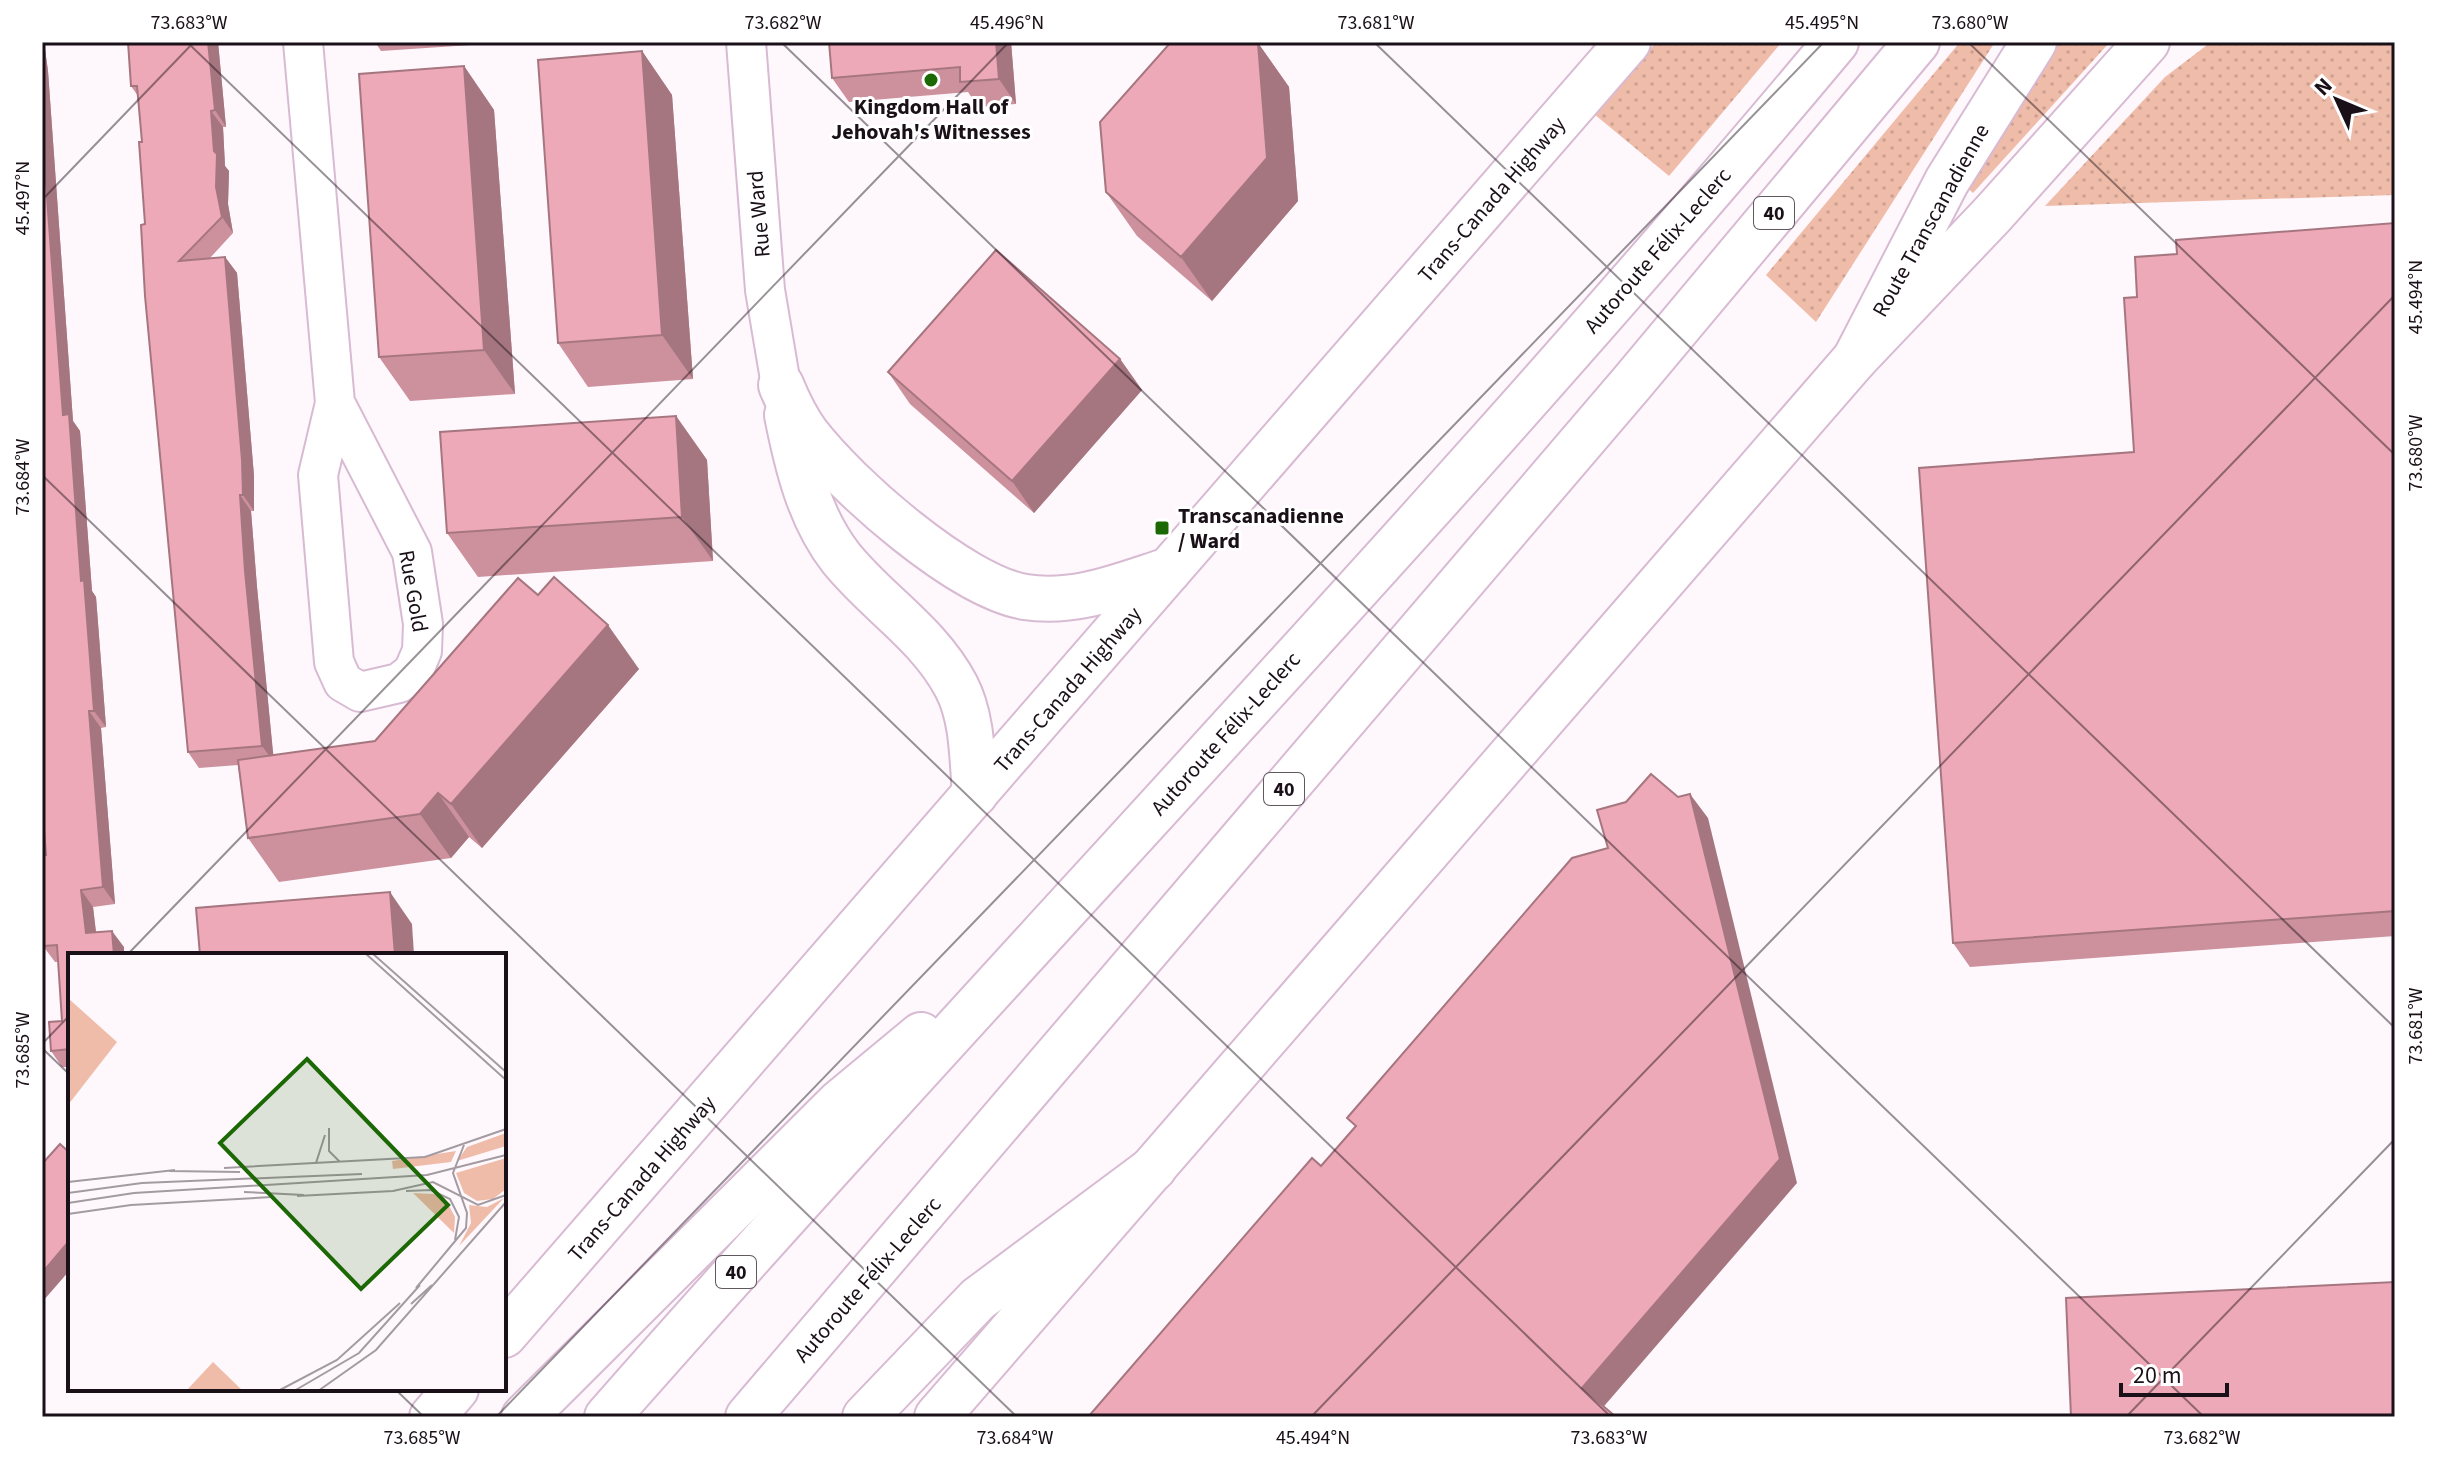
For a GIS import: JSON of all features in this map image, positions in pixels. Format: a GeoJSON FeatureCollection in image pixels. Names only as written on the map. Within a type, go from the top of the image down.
{"type":"FeatureCollection","features":[{"type":"Feature","properties":{"kind":"main road","name":"Trans-Canada Highway"},"geometry":{"type":"LineString","coordinates":[[506,1333],[1628,42]]}},
{"type":"Feature","properties":{"kind":"main road","name":"Autoroute Félix-Leclerc"},"geometry":{"type":"LineString","coordinates":[[607,1417],[1042,933],[1504,427],[1836,42]]}},
{"type":"Feature","properties":{"kind":"main road","name":"Autoroute Félix-Leclerc"},"geometry":{"type":"LineString","coordinates":[[748,1417],[1631,384],[1917,42]]}},
{"type":"Feature","properties":{"kind":"main road","name":"Route Transcanadienne"},"geometry":{"type":"LineString","coordinates":[[1855,359],[1947,181],[2034,42]]}},
{"type":"Feature","properties":{"kind":"main road"},"geometry":{"type":"LineString","coordinates":[[937,1417],[1855,359],[1992,215],[2147,42]]}},
{"type":"Feature","properties":{"kind":"main road"},"geometry":{"type":"LineString","coordinates":[[781,385],[795,417],[807,434],[854,486],[926,545],[975,577],[1024,597],[1049,599],[1086,596],[1169,570]]}},
{"type":"Feature","properties":{"kind":"main road"},"geometry":{"type":"LineString","coordinates":[[781,385],[802,477],[824,532],[859,577],[924,640],[957,687],[968,720],[975,794]]}},
{"type":"Feature","properties":{"kind":"main road"},"geometry":{"type":"LineString","coordinates":[[524,1417],[839,1103],[1042,933]]}},
{"type":"Feature","properties":{"kind":"main road"},"geometry":{"type":"LineString","coordinates":[[865,1417],[978,1299],[1154,1168]]}},
{"type":"Feature","properties":{"kind":"main road"},"geometry":{"type":"LineString","coordinates":[[432,1417],[454,1391]]}},
{"type":"Feature","properties":{"kind":"street","name":"Rue Gold"},"geometry":{"type":"LineString","coordinates":[[303,42],[335,403],[318,475],[334,662],[343,682],[360,692],[399,683],[413,672],[422,651],[423,624],[412,552],[335,403]]}},
{"type":"Feature","properties":{"kind":"street","name":"Rue Ward"},"geometry":{"type":"LineString","coordinates":[[746,42],[765,290],[781,385]]}},
{"type":"Feature","properties":{"kind":"shaded area"},"geometry":{"type":"Polygon","coordinates":[[[1656,42],[1782,42],[1669,176],[1594,114],[1656,42]]]}},
{"type":"Feature","properties":{"kind":"shaded area"},"geometry":{"type":"Polygon","coordinates":[[[1960,42],[1995,42],[1816,322],[1766,275],[1960,42]]]}},
{"type":"Feature","properties":{"kind":"shaded area"},"geometry":{"type":"Polygon","coordinates":[[[2059,42],[2110,42],[1973,193],[1962,183],[2059,42]]]}},
{"type":"Feature","properties":{"kind":"shaded area"},"geometry":{"type":"Polygon","coordinates":[[[2211,42],[2395,42],[2395,195],[2045,206],[2165,77],[2211,42]]]}},
{"type":"Feature","properties":{"kind":"building"},"geometry":{"type":"Polygon","coordinates":[[[128,42],[208,42],[215,110],[211,111],[214,151],[217,154],[216,187],[222,217],[179,261],[225,257],[242,460],[243,495],[240,495],[245,571],[262,746],[188,752],[145,296],[141,225],[145,224],[139,142],[142,142],[137,86],[131,86],[128,42]]]}},
{"type":"Feature","properties":{"kind":"building"},"geometry":{"type":"Polygon","coordinates":[[[829,42],[996,42],[999,79],[960,82],[960,67],[832,78],[829,42]]]}},
{"type":"Feature","properties":{"kind":"building"},"geometry":{"type":"Polygon","coordinates":[[[1171,42],[1258,43],[1267,158],[1181,257],[1106,192],[1100,122],[1171,42]]]}},
{"type":"Feature","properties":{"kind":"building"},"geometry":{"type":"Polygon","coordinates":[[[642,51],[662,335],[558,343],[538,60],[642,51]]]}},
{"type":"Feature","properties":{"kind":"building"},"geometry":{"type":"Polygon","coordinates":[[[464,66],[484,350],[379,357],[359,74],[464,66]]]}},
{"type":"Feature","properties":{"kind":"building"},"geometry":{"type":"Polygon","coordinates":[[[42,129],[63,415],[69,414],[94,711],[89,711],[103,887],[81,890],[86,933],[112,931],[114,953],[68,953],[68,1049],[51,1051],[49,1022],[62,1021],[57,945],[43,946],[42,855],[46,855],[42,804],[42,129]]]}},
{"type":"Feature","properties":{"kind":"building"},"geometry":{"type":"Polygon","coordinates":[[[2395,223],[2395,911],[1953,943],[1919,468],[2134,452],[2124,298],[2137,297],[2135,257],[2177,254],[2176,240],[2395,223]]]}},
{"type":"Feature","properties":{"kind":"building"},"geometry":{"type":"Polygon","coordinates":[[[996,250],[1120,359],[1012,481],[888,372],[996,250]]]}},
{"type":"Feature","properties":{"kind":"building"},"geometry":{"type":"Polygon","coordinates":[[[676,416],[682,517],[447,533],[440,432],[676,416]]]}},
{"type":"Feature","properties":{"kind":"building"},"geometry":{"type":"Polygon","coordinates":[[[554,577],[608,625],[451,804],[438,793],[420,814],[248,838],[238,760],[375,741],[518,578],[538,595],[554,577]]]}},
{"type":"Feature","properties":{"kind":"building"},"geometry":{"type":"Polygon","coordinates":[[[1651,774],[1678,797],[1690,794],[1780,1159],[1582,1388],[1616,1417],[1088,1417],[1312,1158],[1321,1166],[1356,1126],[1347,1118],[1572,858],[1608,848],[1597,810],[1626,802],[1651,774]]]}},
{"type":"Feature","properties":{"kind":"building"},"geometry":{"type":"Polygon","coordinates":[[[390,892],[395,953],[200,953],[196,908],[390,892]]]}},
{"type":"Feature","properties":{"kind":"building"},"geometry":{"type":"Polygon","coordinates":[[[60,1144],[68,1151],[68,1242],[42,1273],[42,1164],[60,1144]]]}},
{"type":"Feature","properties":{"kind":"building"},"geometry":{"type":"Polygon","coordinates":[[[2395,1282],[2395,1417],[2071,1417],[2066,1298],[2395,1282]]]}},
{"type":"Feature","properties":{"kind":"place","name":"Kingdom Hall of Jehovah's Witnesses"},"geometry":{"type":"Point","coordinates":[931,80]}},
{"type":"Feature","properties":{"kind":"place","name":"Transcanadienne / Ward"},"geometry":{"type":"Point","coordinates":[1162,528]}}]}
